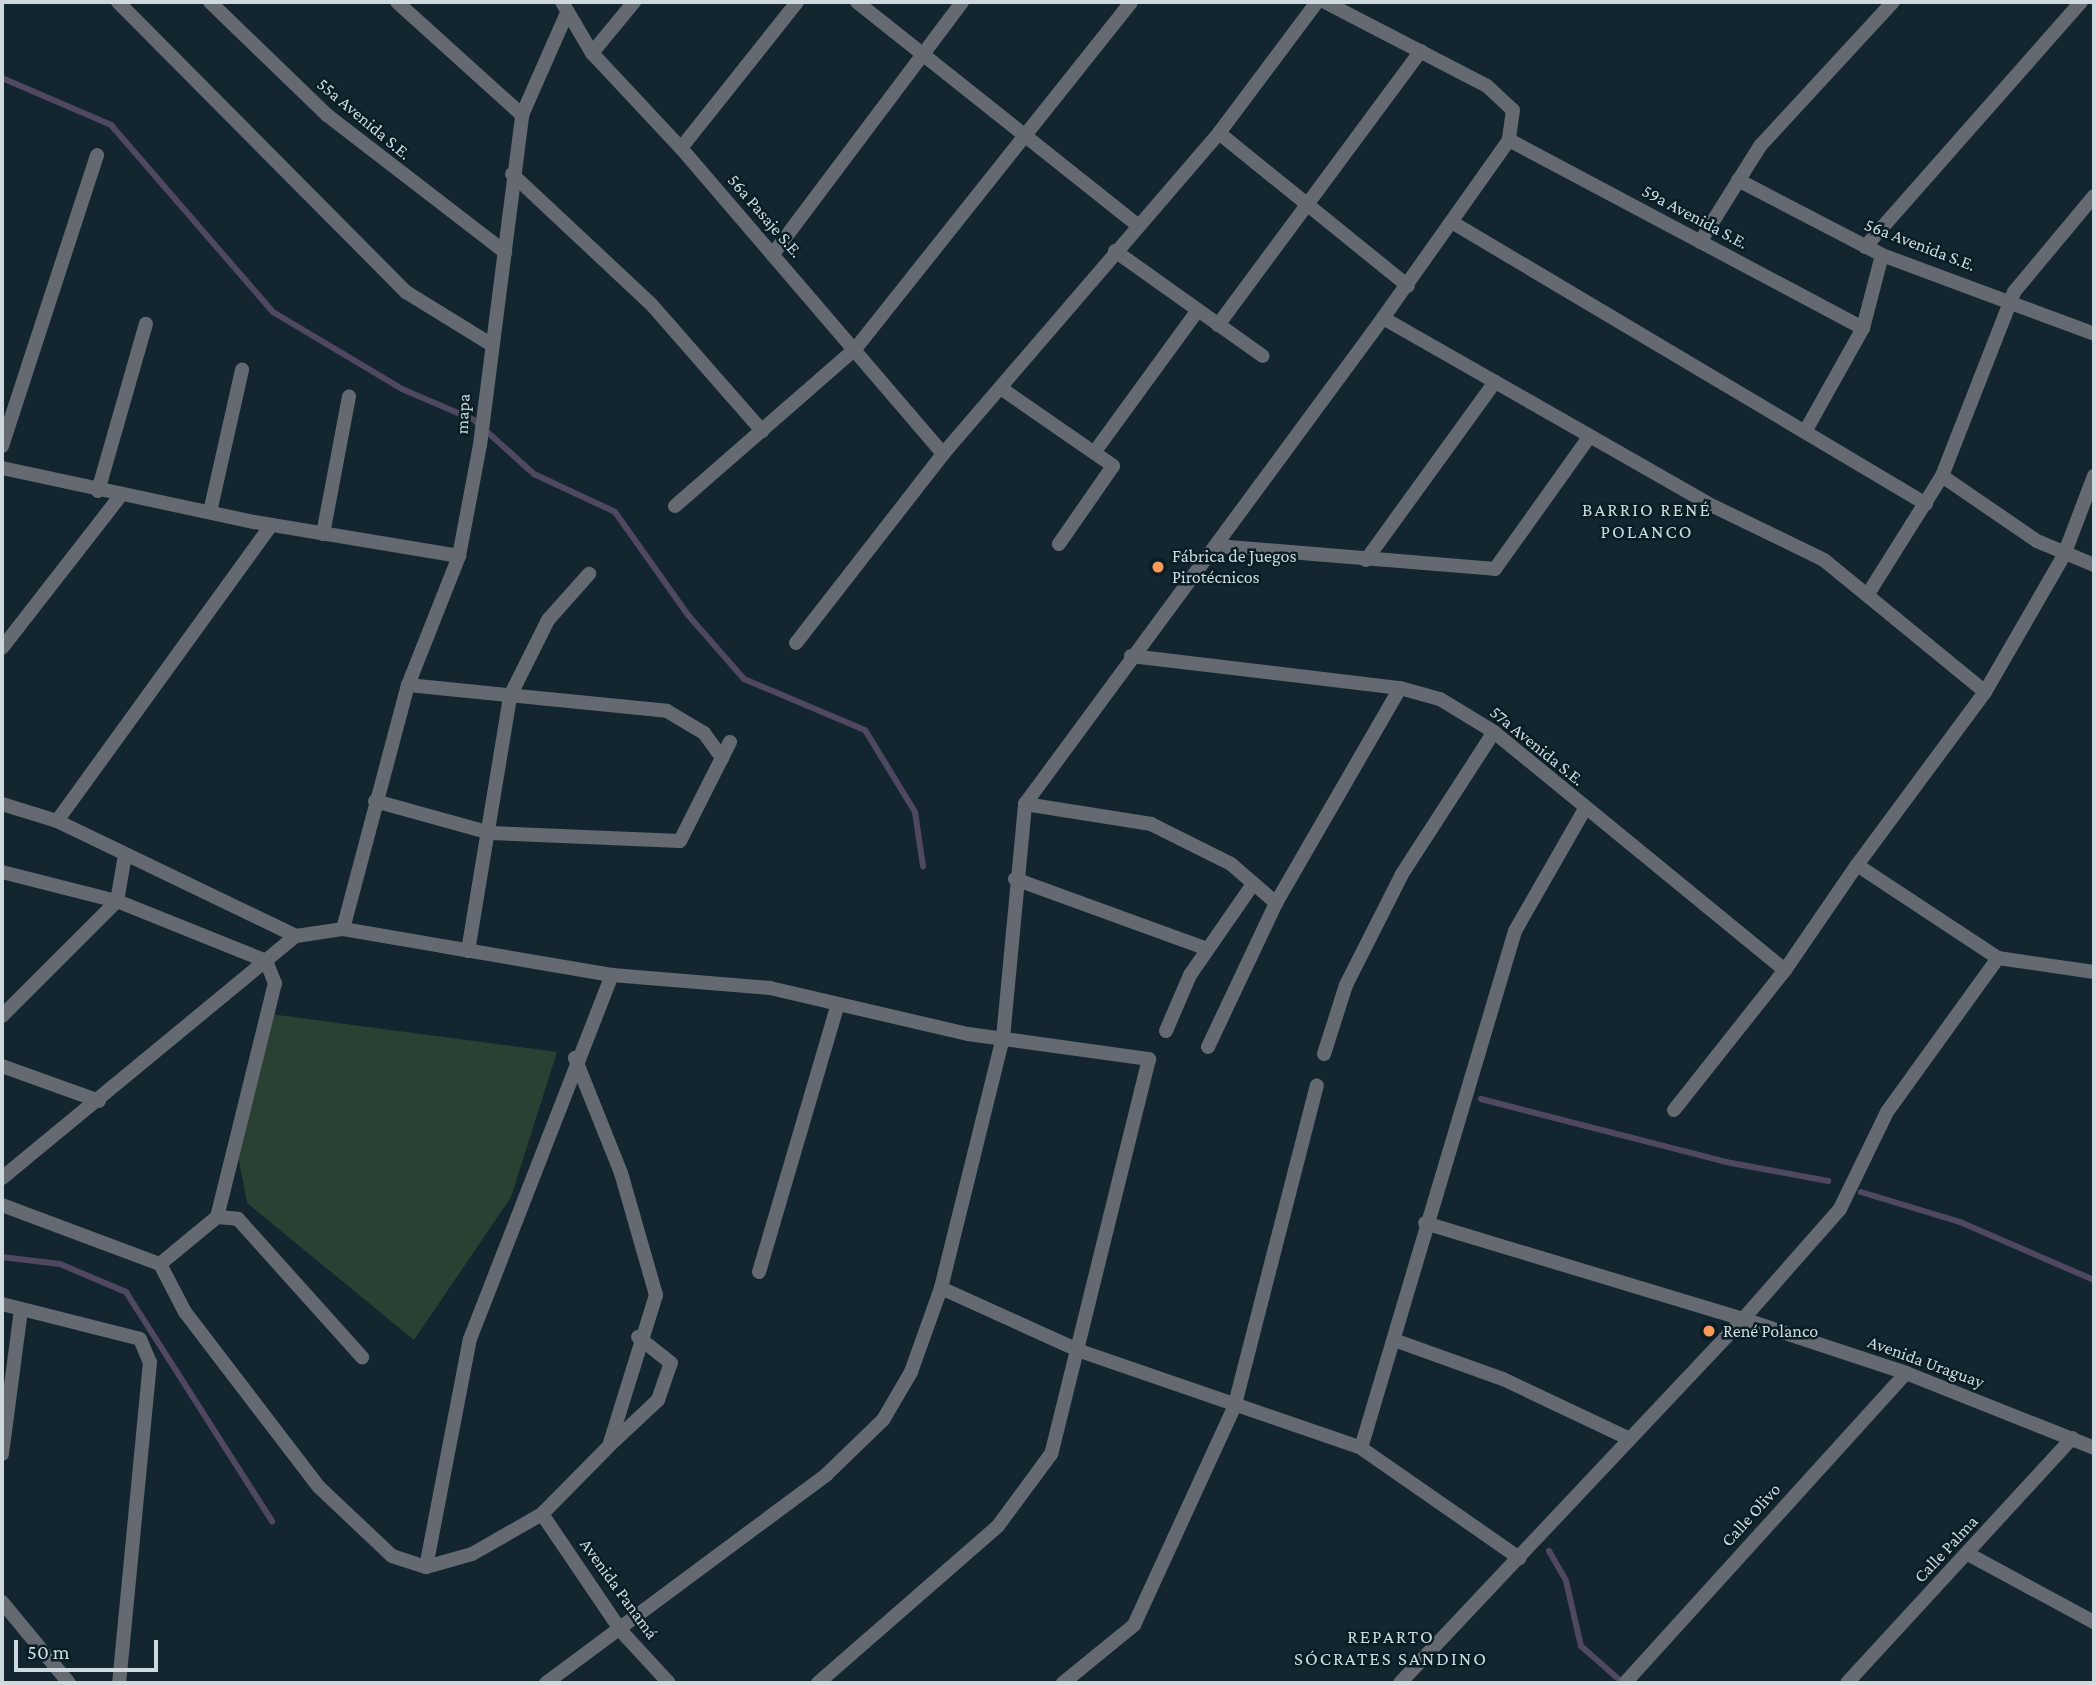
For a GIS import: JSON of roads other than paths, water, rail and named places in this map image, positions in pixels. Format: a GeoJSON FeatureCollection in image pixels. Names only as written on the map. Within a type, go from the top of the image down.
{"type":"FeatureCollection","features":[{"type":"Feature","properties":{"kind":"street"},"geometry":{"type":"LineString","coordinates":[[118,2],[405,292],[492,345]]}},
{"type":"Feature","properties":{"kind":"street","name":"55a Avenida S.E."},"geometry":{"type":"LineString","coordinates":[[210,2],[327,115],[505,252]]}},
{"type":"Feature","properties":{"kind":"street"},"geometry":{"type":"LineString","coordinates":[[397,2],[522,115]]}},
{"type":"Feature","properties":{"kind":"street"},"geometry":{"type":"LineString","coordinates":[[592,53],[634,2]]}},
{"type":"Feature","properties":{"kind":"street"},"geometry":{"type":"LineString","coordinates":[[681,148],[797,2]]}},
{"type":"Feature","properties":{"kind":"street"},"geometry":{"type":"LineString","coordinates":[[857,2],[1136,224]]}},
{"type":"Feature","properties":{"kind":"street"},"geometry":{"type":"LineString","coordinates":[[772,254],[962,2]]}},
{"type":"Feature","properties":{"kind":"street"},"geometry":{"type":"LineString","coordinates":[[675,506],[856,348],[1131,2]]}},
{"type":"Feature","properties":{"kind":"street"},"geometry":{"type":"LineString","coordinates":[[796,643],[943,454],[1002,388],[1136,224],[1219,132],[1317,2]]}},
{"type":"Feature","properties":{"kind":"street"},"geometry":{"type":"LineString","coordinates":[[546,1683],[622,1632],[827,1474],[883,1420],[911,1372],[941,1288],[1003,1038],[1015,879],[1025,804],[1131,656],[1217,546],[1454,224],[1509,140],[1513,110],[1487,86],[1325,2]]}},
{"type":"Feature","properties":{"kind":"street"},"geometry":{"type":"LineString","coordinates":[[1865,247],[2081,2]]}},
{"type":"Feature","properties":{"kind":"street"},"geometry":{"type":"LineString","coordinates":[[1700,242],[1738,180],[1886,4]]}},
{"type":"Feature","properties":{"kind":"street","name":"mapa"},"geometry":{"type":"LineString","coordinates":[[343,929],[408,685],[459,556],[480,445],[484,384],[492,345],[505,252],[512,174],[522,115],[564,7]]}},
{"type":"Feature","properties":{"kind":"street","name":"56a Pasaje S.E."},"geometry":{"type":"LineString","coordinates":[[564,7],[592,53],[681,148],[856,348],[943,454]]}},
{"type":"Feature","properties":{"kind":"street"},"geometry":{"type":"LineString","coordinates":[[1218,325],[1421,51]]}},
{"type":"Feature","properties":{"kind":"street"},"geometry":{"type":"LineString","coordinates":[[1219,132],[1311,203],[1408,286]]}},
{"type":"Feature","properties":{"kind":"street","name":"59a Avenida S.E."},"geometry":{"type":"LineString","coordinates":[[1509,140],[1863,328]]}},
{"type":"Feature","properties":{"kind":"street"},"geometry":{"type":"LineString","coordinates":[[2,446],[97,155]]}},
{"type":"Feature","properties":{"kind":"street"},"geometry":{"type":"LineString","coordinates":[[512,174],[651,304],[762,431]]}},
{"type":"Feature","properties":{"kind":"street","name":"56a Avenida S.E."},"geometry":{"type":"LineString","coordinates":[[1738,180],[1882,255],[2011,299],[2094,334]]}},
{"type":"Feature","properties":{"kind":"street"},"geometry":{"type":"LineString","coordinates":[[1868,594],[1942,476],[2011,299],[2094,196]]}},
{"type":"Feature","properties":{"kind":"street"},"geometry":{"type":"LineString","coordinates":[[1454,224],[1807,430],[1926,504]]}},
{"type":"Feature","properties":{"kind":"street"},"geometry":{"type":"LineString","coordinates":[[1115,251],[1263,356]]}},
{"type":"Feature","properties":{"kind":"street"},"geometry":{"type":"LineString","coordinates":[[1807,430],[1863,328],[1882,255]]}},
{"type":"Feature","properties":{"kind":"street"},"geometry":{"type":"LineString","coordinates":[[1096,450],[1198,310]]}},
{"type":"Feature","properties":{"kind":"street"},"geometry":{"type":"LineString","coordinates":[[1383,318],[1715,507],[1792,541],[1868,594],[1985,692]]}},
{"type":"Feature","properties":{"kind":"street"},"geometry":{"type":"LineString","coordinates":[[98,491],[146,324]]}},
{"type":"Feature","properties":{"kind":"street"},"geometry":{"type":"LineString","coordinates":[[210,512],[242,370]]}},
{"type":"Feature","properties":{"kind":"street"},"geometry":{"type":"LineString","coordinates":[[1366,560],[1494,382]]}},
{"type":"Feature","properties":{"kind":"street"},"geometry":{"type":"LineString","coordinates":[[1002,388],[1096,450],[1113,466],[1059,544]]}},
{"type":"Feature","properties":{"kind":"street"},"geometry":{"type":"LineString","coordinates":[[323,534],[349,396]]}},
{"type":"Feature","properties":{"kind":"street"},"geometry":{"type":"LineString","coordinates":[[1217,546],[1495,569],[1589,437]]}},
{"type":"Feature","properties":{"kind":"street"},"geometry":{"type":"LineString","coordinates":[[2,468],[98,491],[271,525],[459,556]]}},
{"type":"Feature","properties":{"kind":"street"},"geometry":{"type":"LineString","coordinates":[[1942,476],[2064,555],[2094,565]]}},
{"type":"Feature","properties":{"kind":"street"},"geometry":{"type":"LineString","coordinates":[[1674,1110],[1785,970],[1857,865],[1985,692],[2088,513],[2094,476]]}},
{"type":"Feature","properties":{"kind":"street"},"geometry":{"type":"LineString","coordinates":[[2,648],[121,495]]}},
{"type":"Feature","properties":{"kind":"street"},"geometry":{"type":"LineString","coordinates":[[57,821],[271,525]]}},
{"type":"Feature","properties":{"kind":"street"},"geometry":{"type":"LineString","coordinates":[[468,951],[510,696],[548,620],[589,574]]}},
{"type":"Feature","properties":{"kind":"street","name":"57a Avenida S.E."},"geometry":{"type":"LineString","coordinates":[[1131,656],[1400,688],[1440,699],[1494,733],[1585,810],[1785,970]]}},
{"type":"Feature","properties":{"kind":"street"},"geometry":{"type":"LineString","coordinates":[[408,685],[667,711],[704,733],[722,758]]}},
{"type":"Feature","properties":{"kind":"street"},"geometry":{"type":"LineString","coordinates":[[1209,1047],[1276,903],[1400,688]]}},
{"type":"Feature","properties":{"kind":"street"},"geometry":{"type":"LineString","coordinates":[[1324,1054],[1346,985],[1402,874],[1494,733]]}},
{"type":"Feature","properties":{"kind":"street"},"geometry":{"type":"LineString","coordinates":[[375,801],[489,833],[680,841],[730,742]]}},
{"type":"Feature","properties":{"kind":"street"},"geometry":{"type":"LineString","coordinates":[[2,804],[57,821],[296,936]]}},
{"type":"Feature","properties":{"kind":"street"},"geometry":{"type":"LineString","coordinates":[[1025,804],[1151,824],[1231,864],[1276,903]]}},
{"type":"Feature","properties":{"kind":"street"},"geometry":{"type":"LineString","coordinates":[[1361,1448],[1394,1340],[1425,1223],[1515,931],[1585,810]]}},
{"type":"Feature","properties":{"kind":"street"},"geometry":{"type":"LineString","coordinates":[[2,1016],[117,901],[125,855]]}},
{"type":"Feature","properties":{"kind":"street"},"geometry":{"type":"LineString","coordinates":[[1857,865],[1998,958],[2094,972]]}},
{"type":"Feature","properties":{"kind":"street"},"geometry":{"type":"LineString","coordinates":[[2,872],[117,901],[266,961],[275,983],[217,1217],[160,1264]]}},
{"type":"Feature","properties":{"kind":"street"},"geometry":{"type":"LineString","coordinates":[[1015,879],[1207,949]]}},
{"type":"Feature","properties":{"kind":"street"},"geometry":{"type":"LineString","coordinates":[[1166,1031],[1207,949],[1253,884]]}},
{"type":"Feature","properties":{"kind":"street"},"geometry":{"type":"LineString","coordinates":[[2,1178],[99,1101],[296,936],[343,929],[612,975],[770,988],[1003,1038],[1149,1059],[1080,1351],[1051,1454],[1027,1493],[998,1526],[818,1683]]}},
{"type":"Feature","properties":{"kind":"street"},"geometry":{"type":"LineString","coordinates":[[1400,1683],[1743,1319],[1840,1209],[1887,1112],[1998,958]]}},
{"type":"Feature","properties":{"kind":"street"},"geometry":{"type":"LineString","coordinates":[[426,1567],[470,1339],[575,1058],[612,975]]}},
{"type":"Feature","properties":{"kind":"street"},"geometry":{"type":"LineString","coordinates":[[759,1272],[838,1004]]}},
{"type":"Feature","properties":{"kind":"street"},"geometry":{"type":"LineString","coordinates":[[575,1058],[621,1173],[656,1295],[638,1337],[609,1446]]}},
{"type":"Feature","properties":{"kind":"street"},"geometry":{"type":"LineString","coordinates":[[2,1066],[99,1101]]}},
{"type":"Feature","properties":{"kind":"street"},"geometry":{"type":"LineString","coordinates":[[1063,1683],[1133,1625],[1234,1408],[1317,1085]]}},
{"type":"Feature","properties":{"kind":"street"},"geometry":{"type":"LineString","coordinates":[[2,1205],[160,1264],[185,1312],[318,1487],[391,1556],[426,1567],[472,1554],[542,1514],[658,1400],[671,1363],[638,1337]]}},
{"type":"Feature","properties":{"kind":"street"},"geometry":{"type":"LineString","coordinates":[[217,1217],[238,1219],[362,1357]]}},
{"type":"Feature","properties":{"kind":"street","name":"Avenida Uraguay"},"geometry":{"type":"LineString","coordinates":[[1425,1223],[1743,1319],[1906,1373],[2094,1448]]}},
{"type":"Feature","properties":{"kind":"street"},"geometry":{"type":"LineString","coordinates":[[941,1288],[1080,1351],[1234,1408],[1361,1448],[1519,1558]]}},
{"type":"Feature","properties":{"kind":"street"},"geometry":{"type":"LineString","coordinates":[[2,1304],[140,1339],[150,1362],[119,1683]]}},
{"type":"Feature","properties":{"kind":"street"},"geometry":{"type":"LineString","coordinates":[[2,1454],[21,1309]]}},
{"type":"Feature","properties":{"kind":"street"},"geometry":{"type":"LineString","coordinates":[[1394,1340],[1503,1378],[1630,1439]]}},
{"type":"Feature","properties":{"kind":"street","name":"Calle Olivo"},"geometry":{"type":"LineString","coordinates":[[1629,1679],[1906,1373]]}},
{"type":"Feature","properties":{"kind":"street","name":"Calle Palma"},"geometry":{"type":"LineString","coordinates":[[1847,1683],[2072,1438]]}},
{"type":"Feature","properties":{"kind":"street","name":"Avenida Panamá"},"geometry":{"type":"LineString","coordinates":[[542,1514],[622,1632],[669,1683]]}},
{"type":"Feature","properties":{"kind":"street"},"geometry":{"type":"LineString","coordinates":[[1968,1554],[2094,1622]]}},
{"type":"Feature","properties":{"kind":"street"},"geometry":{"type":"LineString","coordinates":[[2,1602],[69,1683]]}},
{"type":"Feature","properties":{"kind":"waterway"},"geometry":{"type":"LineString","coordinates":[[2,78],[111,125],[273,312],[402,389],[474,420],[534,474],[615,512],[688,615],[744,679],[865,730],[915,812],[923,866]]}},
{"type":"Feature","properties":{"kind":"waterway"},"geometry":{"type":"LineString","coordinates":[[1481,1099],[1731,1163],[1828,1181]]}},
{"type":"Feature","properties":{"kind":"waterway"},"geometry":{"type":"LineString","coordinates":[[1861,1192],[1960,1222],[2094,1280]]}},
{"type":"Feature","properties":{"kind":"waterway"},"geometry":{"type":"LineString","coordinates":[[2,1257],[60,1264],[126,1292],[272,1521]]}},
{"type":"Feature","properties":{"kind":"waterway"},"geometry":{"type":"LineString","coordinates":[[1549,1551],[1566,1581],[1581,1646],[1623,1683]]}},
{"type":"Feature","properties":{"kind":"place","name":"Fábrica de Juegos Pirotécnicos"},"geometry":{"type":"Point","coordinates":[1158,567]}},
{"type":"Feature","properties":{"kind":"place","name":"René Polanco"},"geometry":{"type":"Point","coordinates":[1709,1331]}},
{"type":"Feature","properties":{"kind":"district","name":"BARRIO RENÉ POLANCO"},"geometry":{"type":"Point","coordinates":[1647,521]}},
{"type":"Feature","properties":{"kind":"district","name":"REPARTO SÓCRATES SANDINO"},"geometry":{"type":"Point","coordinates":[1391,1648]}}]}
